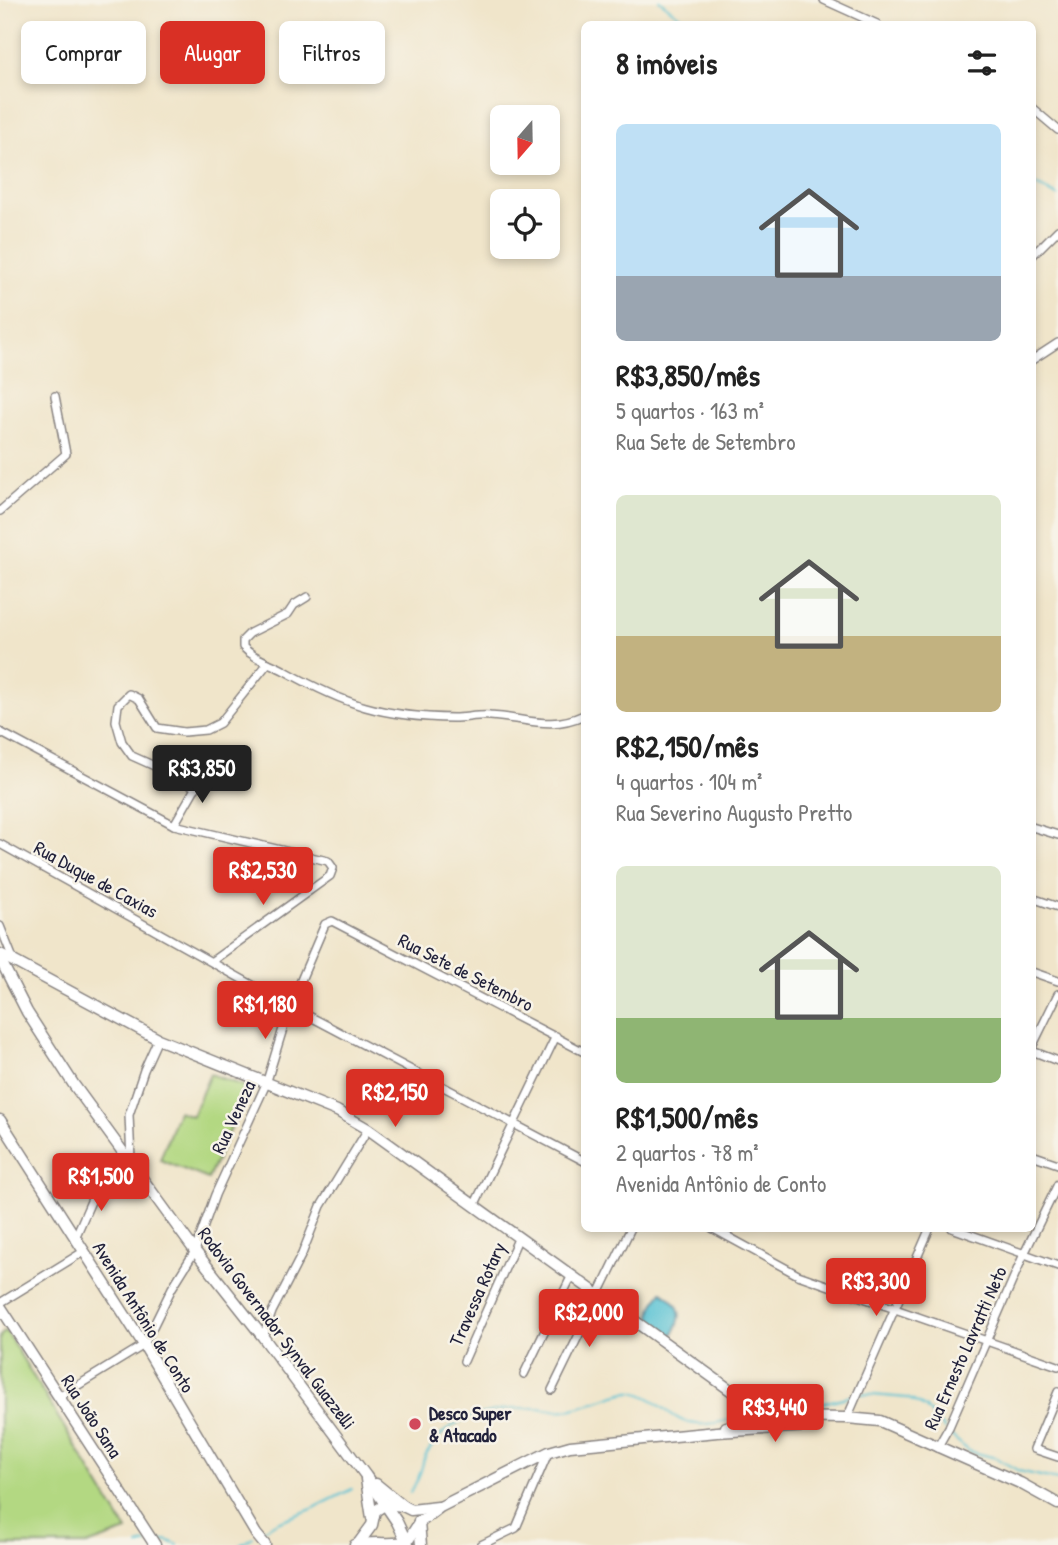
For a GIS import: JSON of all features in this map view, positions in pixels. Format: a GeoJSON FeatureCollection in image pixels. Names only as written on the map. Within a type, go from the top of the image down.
{"type":"FeatureCollection","features":[{"type":"Feature","properties":{"kind":"street"},"geometry":{"type":"LineString","coordinates":[[824,0],[870,21]]}},
{"type":"Feature","properties":{"kind":"street"},"geometry":{"type":"LineString","coordinates":[[1036,111],[1058,130]]}},
{"type":"Feature","properties":{"kind":"street"},"geometry":{"type":"LineString","coordinates":[[1036,252],[1058,230]]}},
{"type":"Feature","properties":{"kind":"street"},"geometry":{"type":"LineString","coordinates":[[1036,357],[1058,343]]}},
{"type":"Feature","properties":{"kind":"street"},"geometry":{"type":"LineString","coordinates":[[0,512],[66,454],[55,396]]}},
{"type":"Feature","properties":{"kind":"street"},"geometry":{"type":"LineString","coordinates":[[307,597],[288,614],[250,633],[243,640],[243,647],[247,652],[315,688],[364,708],[394,715],[456,718],[489,716],[548,725],[568,723],[581,716]]}},
{"type":"Feature","properties":{"kind":"street"},"geometry":{"type":"LineString","coordinates":[[195,788],[179,777],[132,756],[122,742],[116,721],[118,705],[129,694],[139,699],[157,728],[184,732],[206,730],[220,723],[268,663]]}},
{"type":"Feature","properties":{"kind":"street"},"geometry":{"type":"LineString","coordinates":[[0,732],[174,825],[328,861],[333,868],[330,876],[212,961]]}},
{"type":"Feature","properties":{"kind":"street"},"geometry":{"type":"LineString","coordinates":[[174,825],[205,771]]}},
{"type":"Feature","properties":{"kind":"street"},"geometry":{"type":"LineString","coordinates":[[1036,828],[1058,835]]}},
{"type":"Feature","properties":{"kind":"street","name":"Rua Duque de Caxias"},"geometry":{"type":"LineString","coordinates":[[0,844],[290,1006],[581,1159]]}},
{"type":"Feature","properties":{"kind":"street"},"geometry":{"type":"LineString","coordinates":[[1036,899],[1058,907]]}},
{"type":"Feature","properties":{"kind":"street","name":"Rua Veneza"},"geometry":{"type":"LineString","coordinates":[[144,1345],[172,1288],[195,1251],[215,1195],[266,1084],[290,1006],[325,924],[332,921]]}},
{"type":"Feature","properties":{"kind":"street","name":"Rua Sete de Setembro"},"geometry":{"type":"LineString","coordinates":[[332,921],[581,1050]]}},
{"type":"Feature","properties":{"kind":"street"},"geometry":{"type":"LineString","coordinates":[[0,926],[14,961]]}},
{"type":"Feature","properties":{"kind":"street"},"geometry":{"type":"LineString","coordinates":[[0,956],[159,1039],[337,1111],[368,1129],[518,1239],[600,1295],[755,1415],[809,1426],[819,1418]]}},
{"type":"Feature","properties":{"kind":"street","name":"Rodovia Governador Synval Guazzelli"},"geometry":{"type":"LineString","coordinates":[[0,956],[27,1012],[74,1085],[195,1251],[366,1476],[409,1541]]}},
{"type":"Feature","properties":{"kind":"street"},"geometry":{"type":"LineString","coordinates":[[1036,973],[1058,981]]}},
{"type":"Feature","properties":{"kind":"street"},"geometry":{"type":"LineString","coordinates":[[1036,1041],[1058,994]]}},
{"type":"Feature","properties":{"kind":"street"},"geometry":{"type":"LineString","coordinates":[[474,1206],[556,1036]]}},
{"type":"Feature","properties":{"kind":"street"},"geometry":{"type":"LineString","coordinates":[[131,1160],[129,1115],[144,1070],[159,1039]]}},
{"type":"Feature","properties":{"kind":"street"},"geometry":{"type":"LineString","coordinates":[[1036,1051],[1058,1060]]}},
{"type":"Feature","properties":{"kind":"street","name":"Avenida Antônio de Conto"},"geometry":{"type":"LineString","coordinates":[[0,1120],[144,1345],[259,1541]]}},
{"type":"Feature","properties":{"kind":"street"},"geometry":{"type":"LineString","coordinates":[[263,1338],[272,1312],[302,1254],[321,1206],[368,1129]]}},
{"type":"Feature","properties":{"kind":"street"},"geometry":{"type":"LineString","coordinates":[[1036,1156],[1058,1164]]}},
{"type":"Feature","properties":{"kind":"street"},"geometry":{"type":"LineString","coordinates":[[75,1238],[102,1176]]}},
{"type":"Feature","properties":{"kind":"street","name":"Rua Ernesto Lavratti Neto"},"geometry":{"type":"LineString","coordinates":[[1036,1229],[1058,1184]]}},
{"type":"Feature","properties":{"kind":"street"},"geometry":{"type":"LineString","coordinates":[[552,1390],[629,1232]]}},
{"type":"Feature","properties":{"kind":"street"},"geometry":{"type":"LineString","coordinates":[[719,1232],[798,1275],[1058,1366]]}},
{"type":"Feature","properties":{"kind":"street"},"geometry":{"type":"LineString","coordinates":[[847,1418],[928,1232]]}},
{"type":"Feature","properties":{"kind":"street"},"geometry":{"type":"LineString","coordinates":[[963,1232],[1058,1266]]}},
{"type":"Feature","properties":{"kind":"street","name":"Rua Ernesto Lavratti Neto"},"geometry":{"type":"LineString","coordinates":[[937,1448],[988,1341],[1035,1232]]}},
{"type":"Feature","properties":{"kind":"street","name":"Travessa Rotary"},"geometry":{"type":"LineString","coordinates":[[464,1361],[518,1239]]}},
{"type":"Feature","properties":{"kind":"street"},"geometry":{"type":"LineString","coordinates":[[0,1304],[83,1252]]}},
{"type":"Feature","properties":{"kind":"street"},"geometry":{"type":"LineString","coordinates":[[524,1374],[572,1275]]}},
{"type":"Feature","properties":{"kind":"street","name":"Rua João Sana"},"geometry":{"type":"LineString","coordinates":[[0,1304],[155,1545]]}},
{"type":"Feature","properties":{"kind":"street"},"geometry":{"type":"LineString","coordinates":[[59,1397],[144,1345]]}},
{"type":"Feature","properties":{"kind":"street"},"geometry":{"type":"LineString","coordinates":[[1058,1392],[1034,1449],[1058,1457]]}},
{"type":"Feature","properties":{"kind":"street"},"geometry":{"type":"LineString","coordinates":[[357,1544],[409,1541],[419,1523],[440,1507],[549,1452],[570,1446],[717,1432],[755,1415],[880,1421],[1020,1483],[1058,1504]]}},
{"type":"Feature","properties":{"kind":"street"},"geometry":{"type":"LineString","coordinates":[[481,1545],[516,1528],[549,1452]]}},
{"type":"Feature","properties":{"kind":"street"},"geometry":{"type":"LineString","coordinates":[[366,1476],[407,1508],[419,1523],[421,1545]]}},
{"type":"Feature","properties":{"kind":"street"},"geometry":{"type":"LineString","coordinates":[[366,1476],[372,1521],[377,1536],[389,1544]]}},
{"type":"Feature","properties":{"kind":"street"},"geometry":{"type":"LineString","coordinates":[[357,1544],[376,1511],[386,1504],[407,1508],[440,1507]]}},
{"type":"Feature","properties":{"kind":"green space"},"geometry":{"type":"Polygon","coordinates":[[[210,1074],[249,1088],[208,1179],[160,1160],[178,1111],[192,1116],[210,1074]]]}},
{"type":"Feature","properties":{"kind":"green space"},"geometry":{"type":"Polygon","coordinates":[[[6,1331],[127,1531],[87,1545],[0,1545],[0,1336],[6,1331]]]}},
{"type":"Feature","properties":{"kind":"water"},"geometry":{"type":"Polygon","coordinates":[[[662,1292],[674,1301],[680,1317],[671,1337],[657,1329],[651,1318],[653,1306],[662,1292]]]}},
{"type":"Feature","properties":{"kind":"waterway"},"geometry":{"type":"LineString","coordinates":[[659,0],[686,21]]}},
{"type":"Feature","properties":{"kind":"waterway"},"geometry":{"type":"LineString","coordinates":[[1036,185],[1058,196]]}},
{"type":"Feature","properties":{"kind":"waterway"},"geometry":{"type":"LineString","coordinates":[[410,1492],[425,1457],[445,1431],[481,1414],[523,1408],[567,1410],[627,1392],[646,1396],[679,1419],[697,1424],[716,1423],[752,1414]]}},
{"type":"Feature","properties":{"kind":"waterway"},"geometry":{"type":"LineString","coordinates":[[861,1394],[907,1398],[925,1407],[944,1429]]}},
{"type":"Feature","properties":{"kind":"waterway"},"geometry":{"type":"LineString","coordinates":[[761,1412],[819,1404],[855,1395]]}},
{"type":"Feature","properties":{"kind":"waterway"},"geometry":{"type":"LineString","coordinates":[[948,1433],[969,1451],[996,1458],[1019,1471],[1058,1480]]}},
{"type":"Feature","properties":{"kind":"waterway"},"geometry":{"type":"LineString","coordinates":[[261,1531],[352,1489]]}},
{"type":"Feature","properties":{"kind":"waterway"},"geometry":{"type":"LineString","coordinates":[[240,1545],[253,1537]]}},
{"type":"Feature","properties":{"kind":"waterway"},"geometry":{"type":"LineString","coordinates":[[160,1542],[167,1540],[178,1545]]}},
{"type":"Feature","properties":{"kind":"waterway"},"geometry":{"type":"LineString","coordinates":[[138,1545],[147,1543]]}},
{"type":"Feature","properties":{"kind":"place","name":"Desco Super & Atacado"},"geometry":{"type":"Point","coordinates":[415,1424]}}]}
